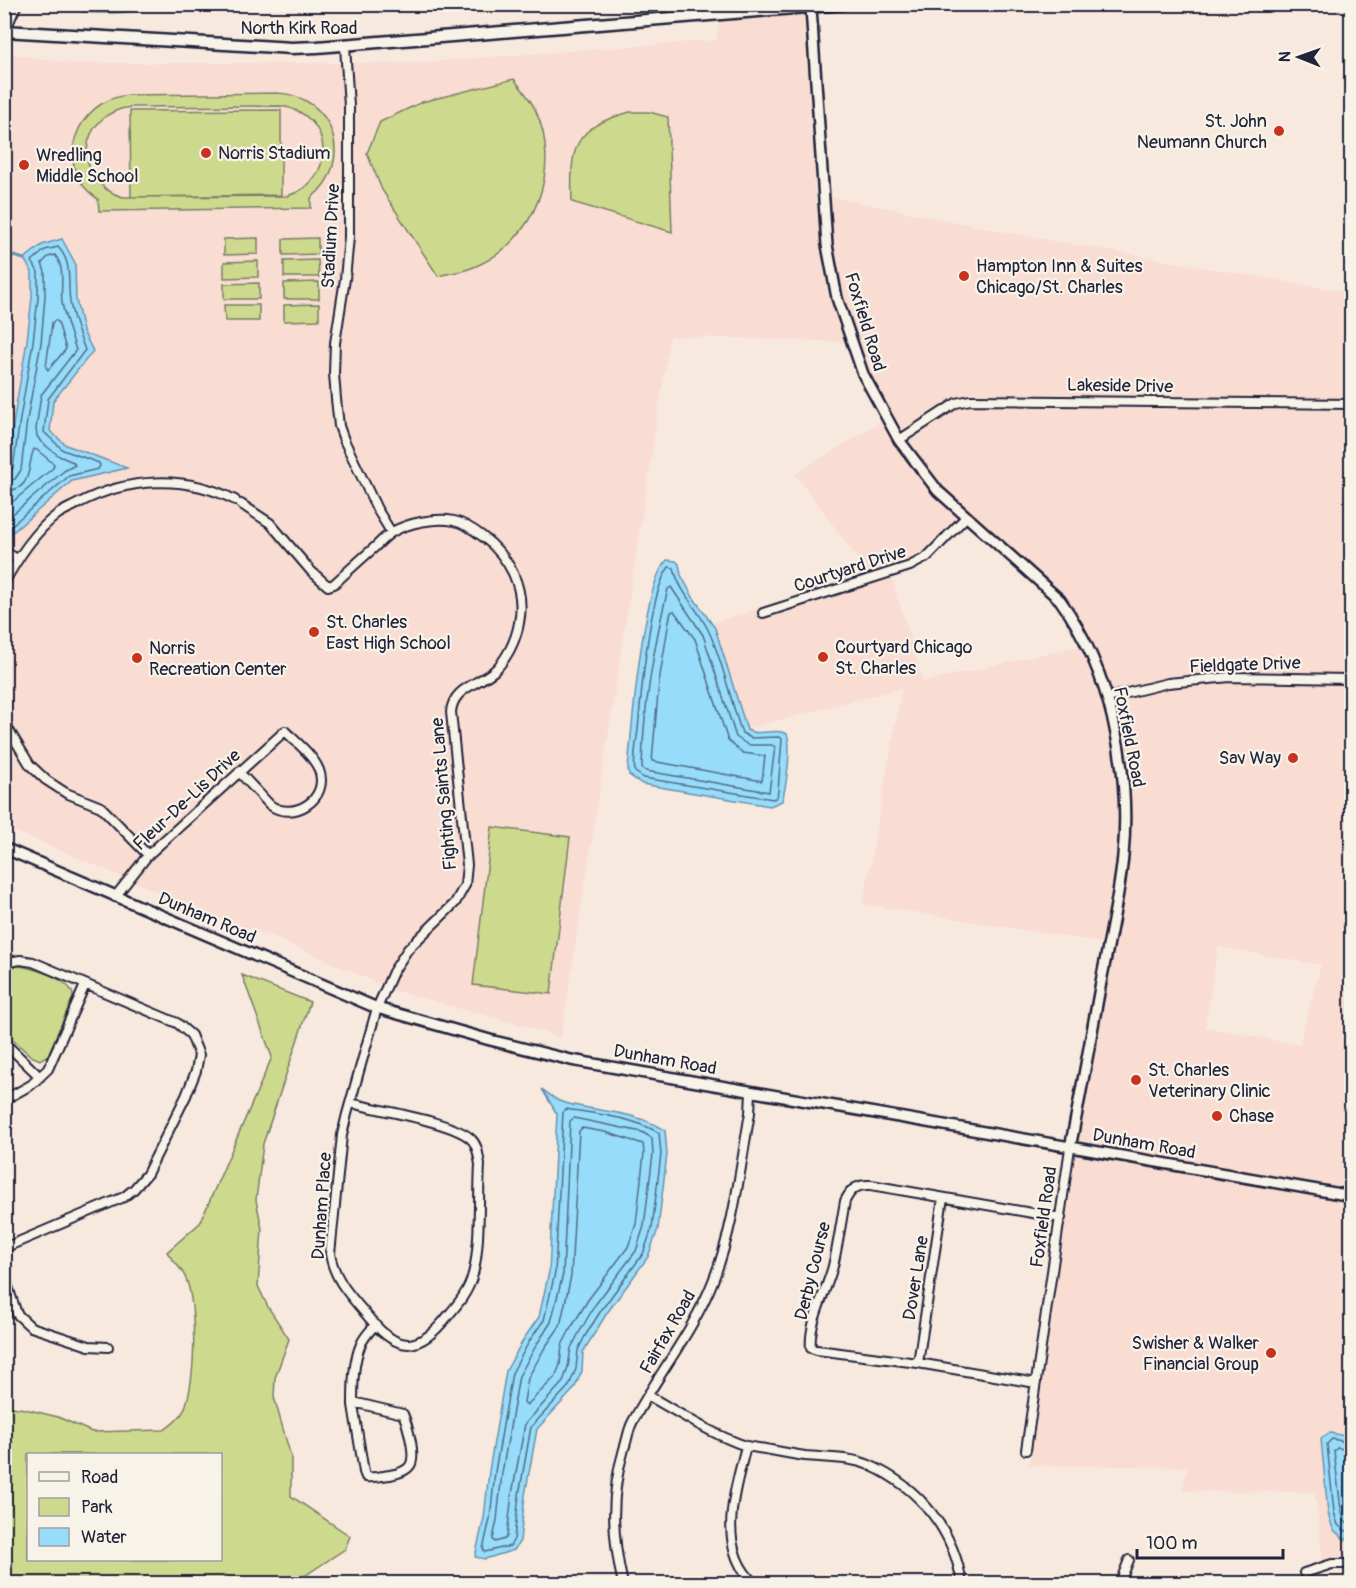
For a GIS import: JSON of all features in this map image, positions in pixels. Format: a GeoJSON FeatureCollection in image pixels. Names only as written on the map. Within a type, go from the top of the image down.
{"type":"FeatureCollection","features":[{"type":"Feature","properties":{"kind":"main road","name":"North Kirk Road"},"geometry":{"type":"LineString","coordinates":[[5,31],[291,48],[345,46],[843,4]]}},
{"type":"Feature","properties":{"kind":"street"},"geometry":{"type":"LineString","coordinates":[[5,31],[17,4]]}},
{"type":"Feature","properties":{"kind":"street","name":"Foxfield Road"},"geometry":{"type":"LineString","coordinates":[[811,6],[827,245],[837,298],[863,374],[898,440],[938,491],[965,518],[1060,600],[1075,621],[1088,645],[1107,698],[1124,786],[1123,854],[1120,881],[1070,1148],[1026,1450]]}},
{"type":"Feature","properties":{"kind":"street","name":"Stadium Drive"},"geometry":{"type":"LineString","coordinates":[[345,46],[349,237],[345,279],[334,343],[333,374],[339,426],[344,440],[377,509],[391,532]]}},
{"type":"Feature","properties":{"kind":"street","name":"Lakeside Drive"},"geometry":{"type":"LineString","coordinates":[[898,440],[956,403],[970,400],[1352,404]]}},
{"type":"Feature","properties":{"kind":"street"},"geometry":{"type":"LineString","coordinates":[[4,583],[17,559],[58,514],[93,496],[141,482],[165,483],[218,492],[238,502],[270,523],[328,586],[334,584],[391,532]]}},
{"type":"Feature","properties":{"kind":"street","name":"Courtyard Drive"},"geometry":{"type":"LineString","coordinates":[[763,613],[910,566],[927,557],[965,518]]}},
{"type":"Feature","properties":{"kind":"street","name":"Fighting Saints Lane"},"geometry":{"type":"LineString","coordinates":[[377,1008],[393,972],[408,949],[444,916],[455,903],[465,885],[467,865],[451,712],[452,701],[458,693],[496,669],[512,648],[520,622],[520,600],[515,576],[505,558],[490,542],[472,529],[455,521],[431,521],[391,532]]}},
{"type":"Feature","properties":{"kind":"street"},"geometry":{"type":"LineString","coordinates":[[4,551],[17,559]]}},
{"type":"Feature","properties":{"kind":"street","name":"Fieldgate Drive"},"geometry":{"type":"LineString","coordinates":[[1107,698],[1168,683],[1230,677],[1351,679]]}},
{"type":"Feature","properties":{"kind":"street"},"geometry":{"type":"LineString","coordinates":[[4,722],[30,765],[46,780],[66,793],[101,807],[148,855]]}},
{"type":"Feature","properties":{"kind":"street","name":"Fleur-De-Lis Drive"},"geometry":{"type":"LineString","coordinates":[[115,897],[148,855],[239,772],[285,731],[319,768],[320,788],[311,802],[295,811],[276,809],[239,772]]}},
{"type":"Feature","properties":{"kind":"street","name":"Dunham Road"},"geometry":{"type":"LineString","coordinates":[[4,848],[377,1008],[489,1040],[571,1060],[1352,1196]]}},
{"type":"Feature","properties":{"kind":"street"},"geometry":{"type":"LineString","coordinates":[[4,963],[20,960],[33,962],[177,1023],[191,1035],[199,1055],[196,1071],[158,1154],[147,1174],[134,1190],[107,1205],[4,1248]]}},
{"type":"Feature","properties":{"kind":"street"},"geometry":{"type":"LineString","coordinates":[[4,1100],[31,1085],[48,1069],[85,985]]}},
{"type":"Feature","properties":{"kind":"street","name":"Dunham Place"},"geometry":{"type":"LineString","coordinates":[[351,1103],[461,1131],[472,1140],[478,1151],[480,1164],[476,1257],[473,1275],[459,1303],[435,1332],[414,1344],[393,1340],[375,1325],[338,1280],[330,1254],[342,1135],[377,1008]]}},
{"type":"Feature","properties":{"kind":"street"},"geometry":{"type":"LineString","coordinates":[[4,1042],[40,1077]]}},
{"type":"Feature","properties":{"kind":"street","name":"Fairfax Road"},"geometry":{"type":"LineString","coordinates":[[623,1584],[616,1552],[613,1503],[619,1467],[631,1425],[694,1321],[716,1273],[726,1244],[752,1092]]}},
{"type":"Feature","properties":{"kind":"street","name":"Derby Course"},"geometry":{"type":"LineString","coordinates":[[1036,1383],[918,1363],[817,1350],[811,1348],[810,1342],[832,1267],[845,1201],[856,1186],[864,1185],[1061,1218]]}},
{"type":"Feature","properties":{"kind":"street","name":"Dover Lane"},"geometry":{"type":"LineString","coordinates":[[918,1363],[943,1198]]}},
{"type":"Feature","properties":{"kind":"street"},"geometry":{"type":"LineString","coordinates":[[4,1275],[17,1314],[32,1327],[89,1346],[108,1347]]}},
{"type":"Feature","properties":{"kind":"street"},"geometry":{"type":"LineString","coordinates":[[353,1402],[403,1414],[407,1421],[413,1452],[411,1464],[403,1472],[366,1477],[363,1472],[353,1402],[353,1390],[358,1351],[375,1325]]}},
{"type":"Feature","properties":{"kind":"street"},"geometry":{"type":"LineString","coordinates":[[649,1396],[728,1440],[746,1446],[868,1465],[902,1485],[932,1511],[957,1557],[962,1584]]}},
{"type":"Feature","properties":{"kind":"street"},"geometry":{"type":"LineString","coordinates":[[746,1446],[731,1506],[731,1535],[736,1558],[755,1584]]}},
{"type":"Feature","properties":{"kind":"street"},"geometry":{"type":"LineString","coordinates":[[1122,1584],[1129,1560]]}},
{"type":"Feature","properties":{"kind":"street"},"geometry":{"type":"LineString","coordinates":[[1304,1573],[1332,1564],[1352,1564]]}},
{"type":"Feature","properties":{"kind":"shaded area","name":"St. Charles East High School"},"geometry":{"type":"Polygon","coordinates":[[[804,14],[816,202],[827,291],[844,342],[670,336],[561,1038],[396,991],[273,937],[229,922],[5,827],[5,53],[73,63],[412,63],[716,40],[720,20],[804,14]]]}},
{"type":"Feature","properties":{"kind":"shaded area"},"geometry":{"type":"Polygon","coordinates":[[[826,196],[1031,237],[1351,293],[1351,401],[1073,405],[1351,408],[1351,673],[1199,673],[1111,690],[1085,628],[1060,591],[989,533],[940,488],[900,435],[866,374],[845,315],[830,238],[826,196]]]}},
{"type":"Feature","properties":{"kind":"shaded area"},"geometry":{"type":"Polygon","coordinates":[[[881,422],[936,497],[967,523],[928,562],[892,578],[923,682],[1083,645],[1103,696],[1119,783],[1121,823],[1118,865],[1105,943],[863,904],[902,688],[734,732],[704,625],[871,576],[795,474],[881,422]]]}},
{"type":"Feature","properties":{"kind":"shaded area"},"geometry":{"type":"Polygon","coordinates":[[[1351,682],[1351,1192],[1075,1144],[1127,872],[1129,789],[1111,701],[1167,688],[1226,683],[1351,682]],[[1218,947],[1205,1027],[1299,1045],[1321,965],[1218,947]]]}},
{"type":"Feature","properties":{"kind":"shaded area"},"geometry":{"type":"Polygon","coordinates":[[[1075,1155],[1351,1201],[1351,1562],[1323,1562],[1315,1492],[1182,1491],[1188,1467],[1029,1465],[1075,1155]]]}},
{"type":"Feature","properties":{"kind":"green space"},"geometry":{"type":"Polygon","coordinates":[[[514,79],[533,105],[543,132],[546,155],[544,179],[538,201],[527,222],[513,240],[495,255],[470,269],[438,276],[382,190],[367,153],[380,122],[422,102],[514,79]]]}},
{"type":"Feature","properties":{"kind":"green space"},"geometry":{"type":"Polygon","coordinates":[[[276,93],[296,96],[312,105],[324,117],[332,133],[335,150],[333,167],[325,183],[311,198],[311,208],[99,211],[98,199],[83,186],[75,170],[73,154],[76,137],[83,121],[95,109],[110,99],[129,95],[276,93]],[[281,106],[131,107],[113,112],[100,121],[91,134],[87,149],[88,164],[95,177],[106,189],[123,197],[287,196],[304,188],[315,177],[321,163],[323,148],[320,134],[311,121],[299,112],[281,106]]]}},
{"type":"Feature","properties":{"kind":"green space","name":"Norris Stadium"},"geometry":{"type":"Polygon","coordinates":[[[281,110],[281,195],[131,197],[130,111],[281,110]]]}},
{"type":"Feature","properties":{"kind":"green space"},"geometry":{"type":"Polygon","coordinates":[[[630,112],[649,112],[668,117],[672,232],[572,202],[572,167],[574,153],[579,142],[597,125],[630,112]]]}},
{"type":"Feature","properties":{"kind":"green space"},"geometry":{"type":"Polygon","coordinates":[[[258,238],[258,254],[224,255],[224,239],[258,238]]]}},
{"type":"Feature","properties":{"kind":"green space"},"geometry":{"type":"Polygon","coordinates":[[[318,238],[318,254],[283,255],[283,239],[318,238]]]}},
{"type":"Feature","properties":{"kind":"green space"},"geometry":{"type":"Polygon","coordinates":[[[318,260],[319,277],[284,277],[284,261],[318,260]]]}},
{"type":"Feature","properties":{"kind":"green space"},"geometry":{"type":"Polygon","coordinates":[[[258,261],[258,277],[224,278],[224,262],[258,261]]]}},
{"type":"Feature","properties":{"kind":"green space"},"geometry":{"type":"Polygon","coordinates":[[[319,282],[319,299],[284,299],[284,283],[319,282]]]}},
{"type":"Feature","properties":{"kind":"green space"},"geometry":{"type":"Polygon","coordinates":[[[259,283],[259,299],[224,299],[224,284],[259,283]]]}},
{"type":"Feature","properties":{"kind":"green space"},"geometry":{"type":"Polygon","coordinates":[[[319,304],[319,320],[284,321],[284,305],[319,304]]]}},
{"type":"Feature","properties":{"kind":"green space"},"geometry":{"type":"Polygon","coordinates":[[[224,305],[259,305],[259,321],[225,321],[224,305]]]}},
{"type":"Feature","properties":{"kind":"green space"},"geometry":{"type":"Polygon","coordinates":[[[492,827],[570,837],[551,994],[473,985],[492,827]]]}},
{"type":"Feature","properties":{"kind":"green space"},"geometry":{"type":"Polygon","coordinates":[[[15,966],[31,968],[50,975],[66,985],[73,997],[48,1055],[40,1060],[31,1056],[5,1033],[5,970],[15,966]]]}},
{"type":"Feature","properties":{"kind":"green space"},"geometry":{"type":"Polygon","coordinates":[[[242,975],[310,1002],[263,1144],[256,1200],[262,1229],[258,1286],[268,1307],[289,1339],[275,1378],[274,1397],[291,1457],[291,1496],[350,1536],[345,1549],[294,1583],[15,1583],[5,1573],[5,1406],[58,1417],[92,1432],[164,1430],[173,1423],[181,1415],[186,1404],[193,1369],[194,1348],[190,1291],[185,1276],[167,1252],[200,1223],[272,1057],[242,975]]]}},
{"type":"Feature","properties":{"kind":"water"},"geometry":{"type":"Polygon","coordinates":[[[56,5],[147,5],[142,10],[110,13],[75,11],[56,5]]]}},
{"type":"Feature","properties":{"kind":"water"},"geometry":{"type":"Polygon","coordinates":[[[62,239],[75,263],[76,300],[83,331],[93,351],[53,401],[50,431],[66,445],[127,468],[72,481],[14,531],[5,533],[5,490],[32,297],[32,272],[24,259],[42,245],[62,239]]]}},
{"type":"Feature","properties":{"kind":"water"},"geometry":{"type":"Polygon","coordinates":[[[667,560],[676,561],[679,564],[681,575],[693,597],[715,628],[747,730],[757,733],[777,731],[787,734],[789,758],[782,801],[770,806],[642,784],[629,775],[636,691],[645,626],[658,574],[667,560]]]}},
{"type":"Feature","properties":{"kind":"water"},"geometry":{"type":"Polygon","coordinates":[[[542,1089],[562,1102],[639,1118],[665,1130],[667,1154],[658,1229],[648,1257],[607,1313],[583,1352],[582,1371],[574,1389],[537,1429],[525,1495],[520,1541],[514,1550],[485,1559],[475,1557],[484,1518],[489,1471],[506,1371],[539,1317],[549,1272],[557,1114],[542,1089]]]}},
{"type":"Feature","properties":{"kind":"water"},"geometry":{"type":"Polygon","coordinates":[[[1330,1433],[1351,1437],[1351,1535],[1345,1540],[1333,1529],[1328,1513],[1321,1439],[1330,1433]]]}},
{"type":"Feature","properties":{"kind":"waterway"},"geometry":{"type":"LineString","coordinates":[[4,253],[24,259]]}},
{"type":"Feature","properties":{"kind":"place","name":"St. John Neumann Church"},"geometry":{"type":"Point","coordinates":[1279,131]}},
{"type":"Feature","properties":{"kind":"place","name":"Norris Stadium"},"geometry":{"type":"Point","coordinates":[206,153]}},
{"type":"Feature","properties":{"kind":"place","name":"Wredling Middle School"},"geometry":{"type":"Point","coordinates":[24,165]}},
{"type":"Feature","properties":{"kind":"place","name":"Hampton Inn & Suites Chicago/St. Charles"},"geometry":{"type":"Point","coordinates":[964,276]}},
{"type":"Feature","properties":{"kind":"place","name":"St. Charles East High School"},"geometry":{"type":"Point","coordinates":[314,632]}},
{"type":"Feature","properties":{"kind":"place","name":"Courtyard Chicago St. Charles"},"geometry":{"type":"Point","coordinates":[823,657]}},
{"type":"Feature","properties":{"kind":"place","name":"Norris Recreation Center"},"geometry":{"type":"Point","coordinates":[137,658]}},
{"type":"Feature","properties":{"kind":"place","name":"Sav Way"},"geometry":{"type":"Point","coordinates":[1293,758]}},
{"type":"Feature","properties":{"kind":"place","name":"St. Charles Veterinary Clinic"},"geometry":{"type":"Point","coordinates":[1136,1080]}},
{"type":"Feature","properties":{"kind":"place","name":"Chase"},"geometry":{"type":"Point","coordinates":[1217,1116]}},
{"type":"Feature","properties":{"kind":"place","name":"Swisher & Walker Financial Group"},"geometry":{"type":"Point","coordinates":[1271,1353]}}]}
